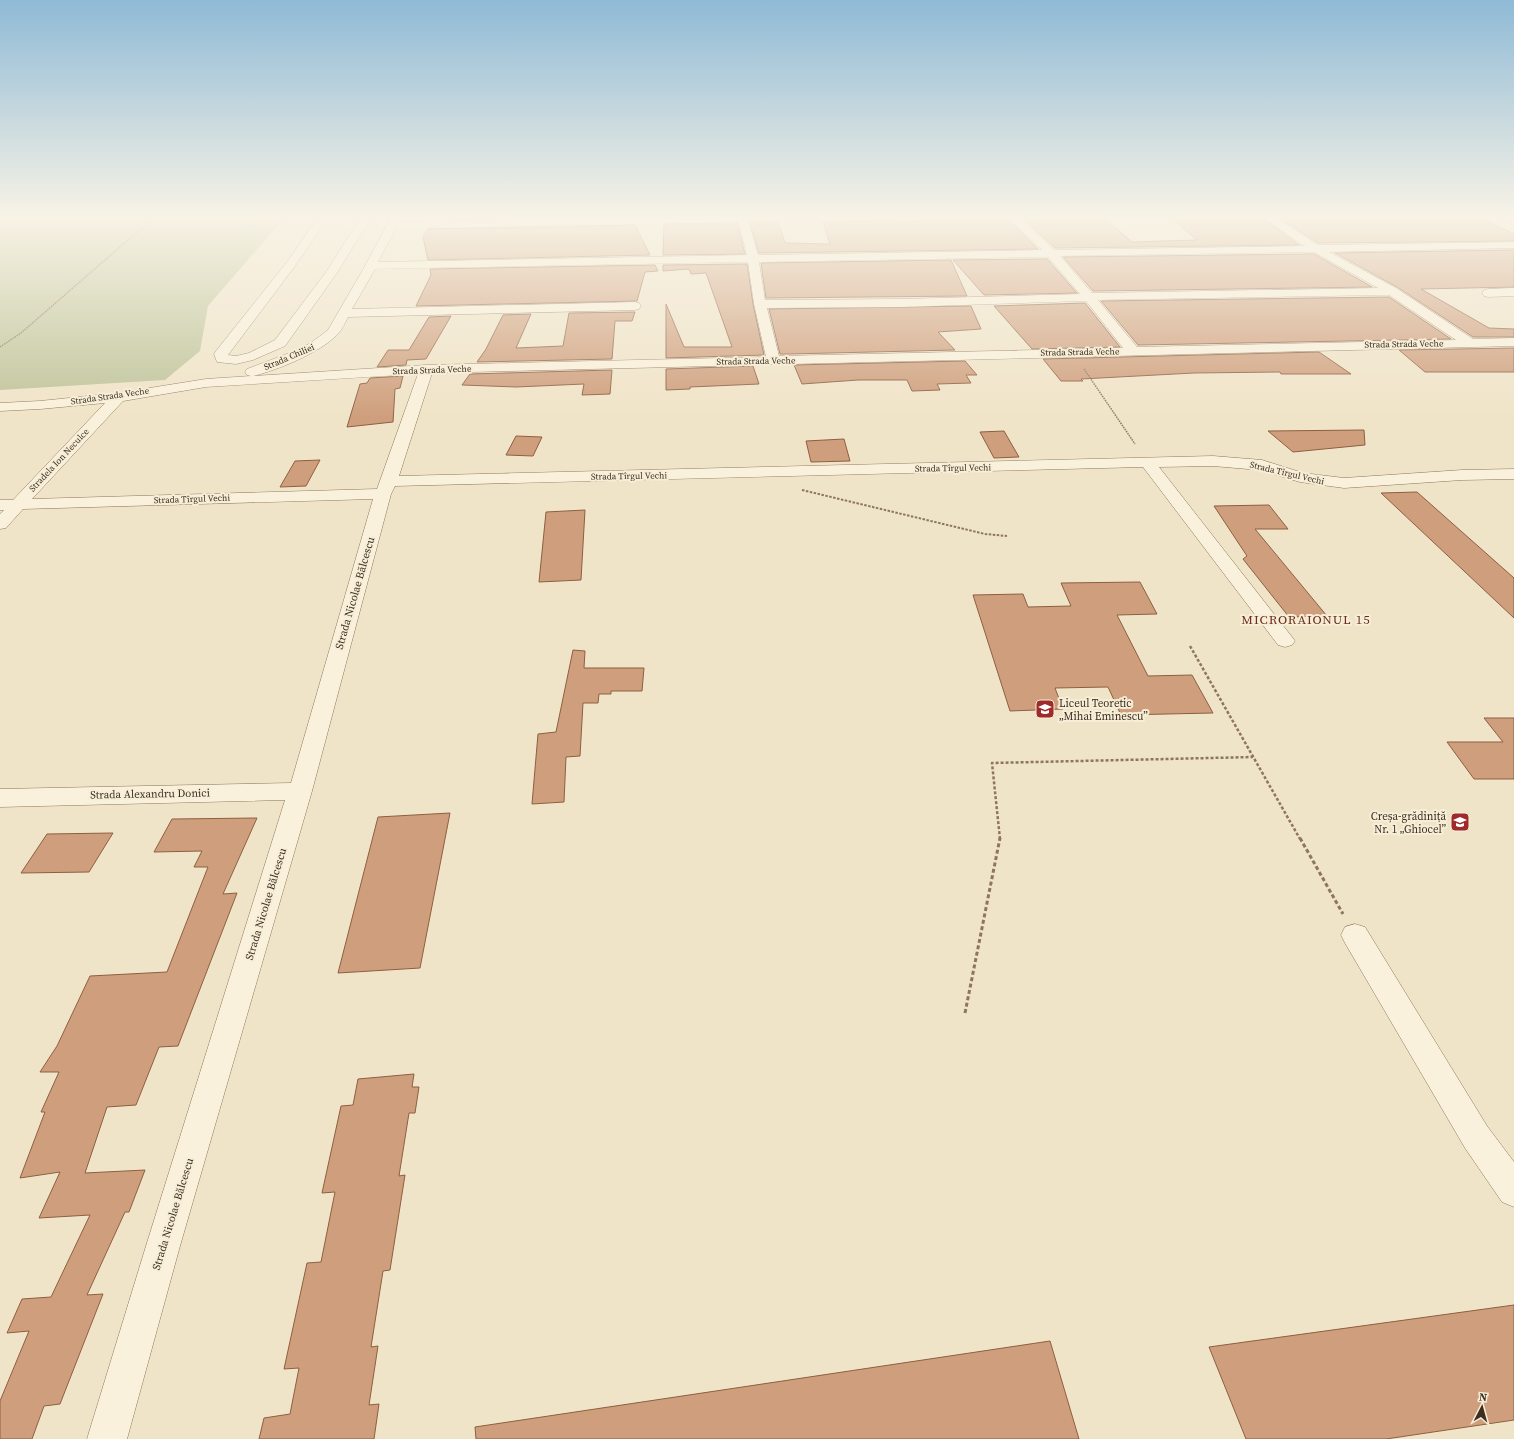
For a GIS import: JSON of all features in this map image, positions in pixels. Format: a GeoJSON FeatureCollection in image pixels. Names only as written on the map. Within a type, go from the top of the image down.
{"type":"FeatureCollection","features":[{"type":"Feature","properties":{"kind":"street"},"geometry":{"type":"LineString","coordinates":[[276,283],[221,354],[222,359],[236,360],[252,356],[280,343],[324,283]]}},
{"type":"Feature","properties":{"kind":"street","name":"Strada Chiliei"},"geometry":{"type":"LineString","coordinates":[[206,383],[264,368],[305,352],[326,360],[333,332],[361,283]]}},
{"type":"Feature","properties":{"kind":"street"},"geometry":{"type":"LineString","coordinates":[[757,283],[773,360]]}},
{"type":"Feature","properties":{"kind":"street"},"geometry":{"type":"LineString","coordinates":[[1077,283],[1132,351]]}},
{"type":"Feature","properties":{"kind":"street"},"geometry":{"type":"LineString","coordinates":[[1378,283],[1470,343]]}},
{"type":"Feature","properties":{"kind":"street"},"geometry":{"type":"LineString","coordinates":[[760,304],[902,303],[1089,297],[1392,291]]}},
{"type":"Feature","properties":{"kind":"street"},"geometry":{"type":"LineString","coordinates":[[1488,292],[1514,292]]}},
{"type":"Feature","properties":{"kind":"street"},"geometry":{"type":"LineString","coordinates":[[344,313],[634,306]]}},
{"type":"Feature","properties":{"kind":"street","name":"Strada Strada Veche"},"geometry":{"type":"LineString","coordinates":[[0,407],[40,405],[118,397],[206,383],[326,360],[426,369],[1514,342]]}},
{"type":"Feature","properties":{"kind":"street","name":"Strada Nicolae Bălcescu"},"geometry":{"type":"LineString","coordinates":[[106,1439],[300,791],[386,488],[426,369]]}},
{"type":"Feature","properties":{"kind":"street","name":"Stradela Ion Neculce"},"geometry":{"type":"LineString","coordinates":[[0,524],[118,397]]}},
{"type":"Feature","properties":{"kind":"street","name":"Strada Tîrgul Vechi"},"geometry":{"type":"LineString","coordinates":[[0,505],[386,488],[1213,461],[1241,462],[1262,465],[1318,480],[1344,483],[1462,475],[1514,474]]}},
{"type":"Feature","properties":{"kind":"street"},"geometry":{"type":"LineString","coordinates":[[1148,463],[1285,641]]}},
{"type":"Feature","properties":{"kind":"street","name":"Strada Alexandru Donici"},"geometry":{"type":"LineString","coordinates":[[0,798],[300,791]]}},
{"type":"Feature","properties":{"kind":"street"},"geometry":{"type":"LineString","coordinates":[[1355,935],[1476,1136],[1514,1190]]}},
{"type":"Feature","properties":{"kind":"path"},"geometry":{"type":"LineString","coordinates":[[0,346],[21,333],[78,283]]}},
{"type":"Feature","properties":{"kind":"path"},"geometry":{"type":"LineString","coordinates":[[1072,352],[1148,463]]}},
{"type":"Feature","properties":{"kind":"path"},"geometry":{"type":"LineString","coordinates":[[802,490],[985,534],[1007,536]]}},
{"type":"Feature","properties":{"kind":"path"},"geometry":{"type":"LineString","coordinates":[[1190,646],[1355,935]]}},
{"type":"Feature","properties":{"kind":"path"},"geometry":{"type":"LineString","coordinates":[[965,1013],[1000,839],[992,763],[1253,757]]}},
{"type":"Feature","properties":{"kind":"green space"},"geometry":{"type":"Polygon","coordinates":[[[0,283],[228,283],[208,306],[200,351],[165,380],[0,390],[0,283]]]}},
{"type":"Feature","properties":{"kind":"building"},"geometry":{"type":"Polygon","coordinates":[[[427,283],[642,283],[637,301],[416,306],[427,283]]]}},
{"type":"Feature","properties":{"kind":"building"},"geometry":{"type":"Polygon","coordinates":[[[710,283],[750,283],[764,355],[666,358],[666,304],[684,347],[732,347],[710,283]]]}},
{"type":"Feature","properties":{"kind":"building"},"geometry":{"type":"Polygon","coordinates":[[[764,283],[961,283],[967,296],[766,298],[764,283]]]}},
{"type":"Feature","properties":{"kind":"building"},"geometry":{"type":"Polygon","coordinates":[[[974,283],[1068,283],[1077,293],[984,295],[974,283]]]}},
{"type":"Feature","properties":{"kind":"building"},"geometry":{"type":"Polygon","coordinates":[[[1086,283],[1365,283],[1372,287],[1093,291],[1086,283]]]}},
{"type":"Feature","properties":{"kind":"building"},"geometry":{"type":"Polygon","coordinates":[[[1390,283],[1514,283],[1514,287],[1421,289],[1489,328],[1514,329],[1514,337],[1473,337],[1390,283]]]}},
{"type":"Feature","properties":{"kind":"building"},"geometry":{"type":"Polygon","coordinates":[[[1389,297],[1451,339],[1138,345],[1101,301],[1389,297]]]}},
{"type":"Feature","properties":{"kind":"building"},"geometry":{"type":"Polygon","coordinates":[[[1085,303],[1120,347],[1032,349],[994,306],[1085,303]]]}},
{"type":"Feature","properties":{"kind":"building"},"geometry":{"type":"Polygon","coordinates":[[[971,306],[981,329],[938,332],[955,350],[789,354],[780,354],[769,309],[971,306]]]}},
{"type":"Feature","properties":{"kind":"building"},"geometry":{"type":"Polygon","coordinates":[[[635,312],[632,321],[615,321],[612,359],[477,362],[486,349],[503,315],[531,314],[516,348],[563,346],[569,313],[635,312]]]}},
{"type":"Feature","properties":{"kind":"building"},"geometry":{"type":"Polygon","coordinates":[[[451,316],[426,359],[407,360],[406,365],[377,367],[388,350],[409,350],[429,317],[451,316]]]}},
{"type":"Feature","properties":{"kind":"building"},"geometry":{"type":"Polygon","coordinates":[[[1514,348],[1514,372],[1425,372],[1399,350],[1514,348]]]}},
{"type":"Feature","properties":{"kind":"building"},"geometry":{"type":"Polygon","coordinates":[[[1319,352],[1351,374],[1281,374],[1280,372],[1194,373],[1081,379],[1083,381],[1061,381],[1043,359],[1319,352]]]}},
{"type":"Feature","properties":{"kind":"building"},"geometry":{"type":"Polygon","coordinates":[[[965,361],[977,375],[966,375],[971,383],[937,384],[940,390],[912,391],[907,380],[858,380],[802,384],[794,365],[965,361]]]}},
{"type":"Feature","properties":{"kind":"building"},"geometry":{"type":"Polygon","coordinates":[[[753,366],[759,384],[690,387],[690,389],[666,390],[666,369],[753,366]]]}},
{"type":"Feature","properties":{"kind":"building"},"geometry":{"type":"Polygon","coordinates":[[[612,370],[610,394],[582,395],[584,384],[516,387],[462,385],[470,374],[612,370]]]}},
{"type":"Feature","properties":{"kind":"building"},"geometry":{"type":"Polygon","coordinates":[[[403,376],[400,388],[395,389],[393,422],[347,427],[360,384],[367,383],[370,378],[403,376]]]}},
{"type":"Feature","properties":{"kind":"building"},"geometry":{"type":"Polygon","coordinates":[[[1364,430],[1365,445],[1293,452],[1268,431],[1364,430]]]}},
{"type":"Feature","properties":{"kind":"building"},"geometry":{"type":"Polygon","coordinates":[[[1004,431],[1019,457],[994,458],[980,432],[1004,431]]]}},
{"type":"Feature","properties":{"kind":"building"},"geometry":{"type":"Polygon","coordinates":[[[516,436],[542,437],[533,456],[506,455],[516,436]]]}},
{"type":"Feature","properties":{"kind":"building"},"geometry":{"type":"Polygon","coordinates":[[[844,439],[850,461],[811,462],[806,441],[844,439]]]}},
{"type":"Feature","properties":{"kind":"building"},"geometry":{"type":"Polygon","coordinates":[[[320,460],[306,486],[280,487],[295,461],[320,460]]]}},
{"type":"Feature","properties":{"kind":"building"},"geometry":{"type":"Polygon","coordinates":[[[1417,492],[1514,578],[1514,618],[1381,493],[1417,492]]]}},
{"type":"Feature","properties":{"kind":"building"},"geometry":{"type":"Polygon","coordinates":[[[1269,505],[1288,529],[1255,529],[1327,616],[1289,617],[1243,559],[1247,556],[1214,506],[1269,505]]]}},
{"type":"Feature","properties":{"kind":"building"},"geometry":{"type":"Polygon","coordinates":[[[585,510],[581,580],[539,582],[546,512],[585,510]]]}},
{"type":"Feature","properties":{"kind":"building"},"geometry":{"type":"Polygon","coordinates":[[[1140,582],[1157,614],[1117,615],[1148,676],[1192,675],[1213,713],[1121,715],[1108,687],[1055,688],[1063,709],[1010,711],[973,595],[1023,594],[1028,607],[1071,606],[1061,583],[1140,582]]]}},
{"type":"Feature","properties":{"kind":"building"},"geometry":{"type":"Polygon","coordinates":[[[573,650],[585,651],[584,668],[644,668],[642,691],[611,691],[611,694],[599,694],[598,703],[583,703],[580,756],[566,757],[564,802],[532,804],[538,734],[556,732],[573,650]]]}},
{"type":"Feature","properties":{"kind":"building"},"geometry":{"type":"Polygon","coordinates":[[[1484,718],[1514,718],[1514,779],[1474,779],[1447,742],[1503,742],[1484,718]]]}},
{"type":"Feature","properties":{"kind":"building"},"geometry":{"type":"Polygon","coordinates":[[[450,813],[420,968],[338,973],[378,817],[450,813]]]}},
{"type":"Feature","properties":{"kind":"building"},"geometry":{"type":"Polygon","coordinates":[[[257,818],[223,894],[237,893],[178,1046],[159,1047],[136,1105],[107,1107],[85,1173],[145,1170],[129,1212],[125,1212],[87,1295],[103,1294],[60,1404],[44,1406],[32,1439],[0,1439],[0,1401],[29,1331],[7,1333],[22,1299],[51,1297],[90,1215],[39,1218],[60,1172],[20,1178],[45,1112],[41,1112],[59,1072],[40,1072],[57,1046],[90,976],[167,972],[208,867],[194,867],[202,851],[154,852],[172,819],[257,818]]]}},
{"type":"Feature","properties":{"kind":"building"},"geometry":{"type":"Polygon","coordinates":[[[113,833],[89,872],[21,873],[47,834],[113,833]]]}},
{"type":"Feature","properties":{"kind":"building"},"geometry":{"type":"Polygon","coordinates":[[[414,1074],[412,1087],[419,1087],[415,1113],[409,1113],[399,1176],[405,1175],[390,1270],[383,1271],[371,1347],[378,1346],[369,1405],[379,1404],[374,1439],[259,1439],[264,1418],[290,1414],[299,1368],[284,1369],[307,1263],[321,1262],[335,1192],[322,1193],[341,1106],[353,1105],[358,1079],[414,1074]]]}},
{"type":"Feature","properties":{"kind":"building"},"geometry":{"type":"Polygon","coordinates":[[[1514,1305],[1514,1420],[1386,1439],[1246,1439],[1209,1347],[1514,1305]]]}},
{"type":"Feature","properties":{"kind":"building"},"geometry":{"type":"Polygon","coordinates":[[[1050,1341],[1079,1439],[476,1439],[475,1427],[1050,1341]]]}},
{"type":"Feature","properties":{"kind":"place","name":"Liceul Teoretic „Mihai Eminescu”"},"geometry":{"type":"Point","coordinates":[1045,709]}},
{"type":"Feature","properties":{"kind":"place","name":"Creșa-grădiniță Nr. 1 „Ghiocel”"},"geometry":{"type":"Point","coordinates":[1460,822]}},
{"type":"Feature","properties":{"kind":"district","name":"MICRORAIONUL 15"},"geometry":{"type":"Point","coordinates":[1306,619]}}]}
